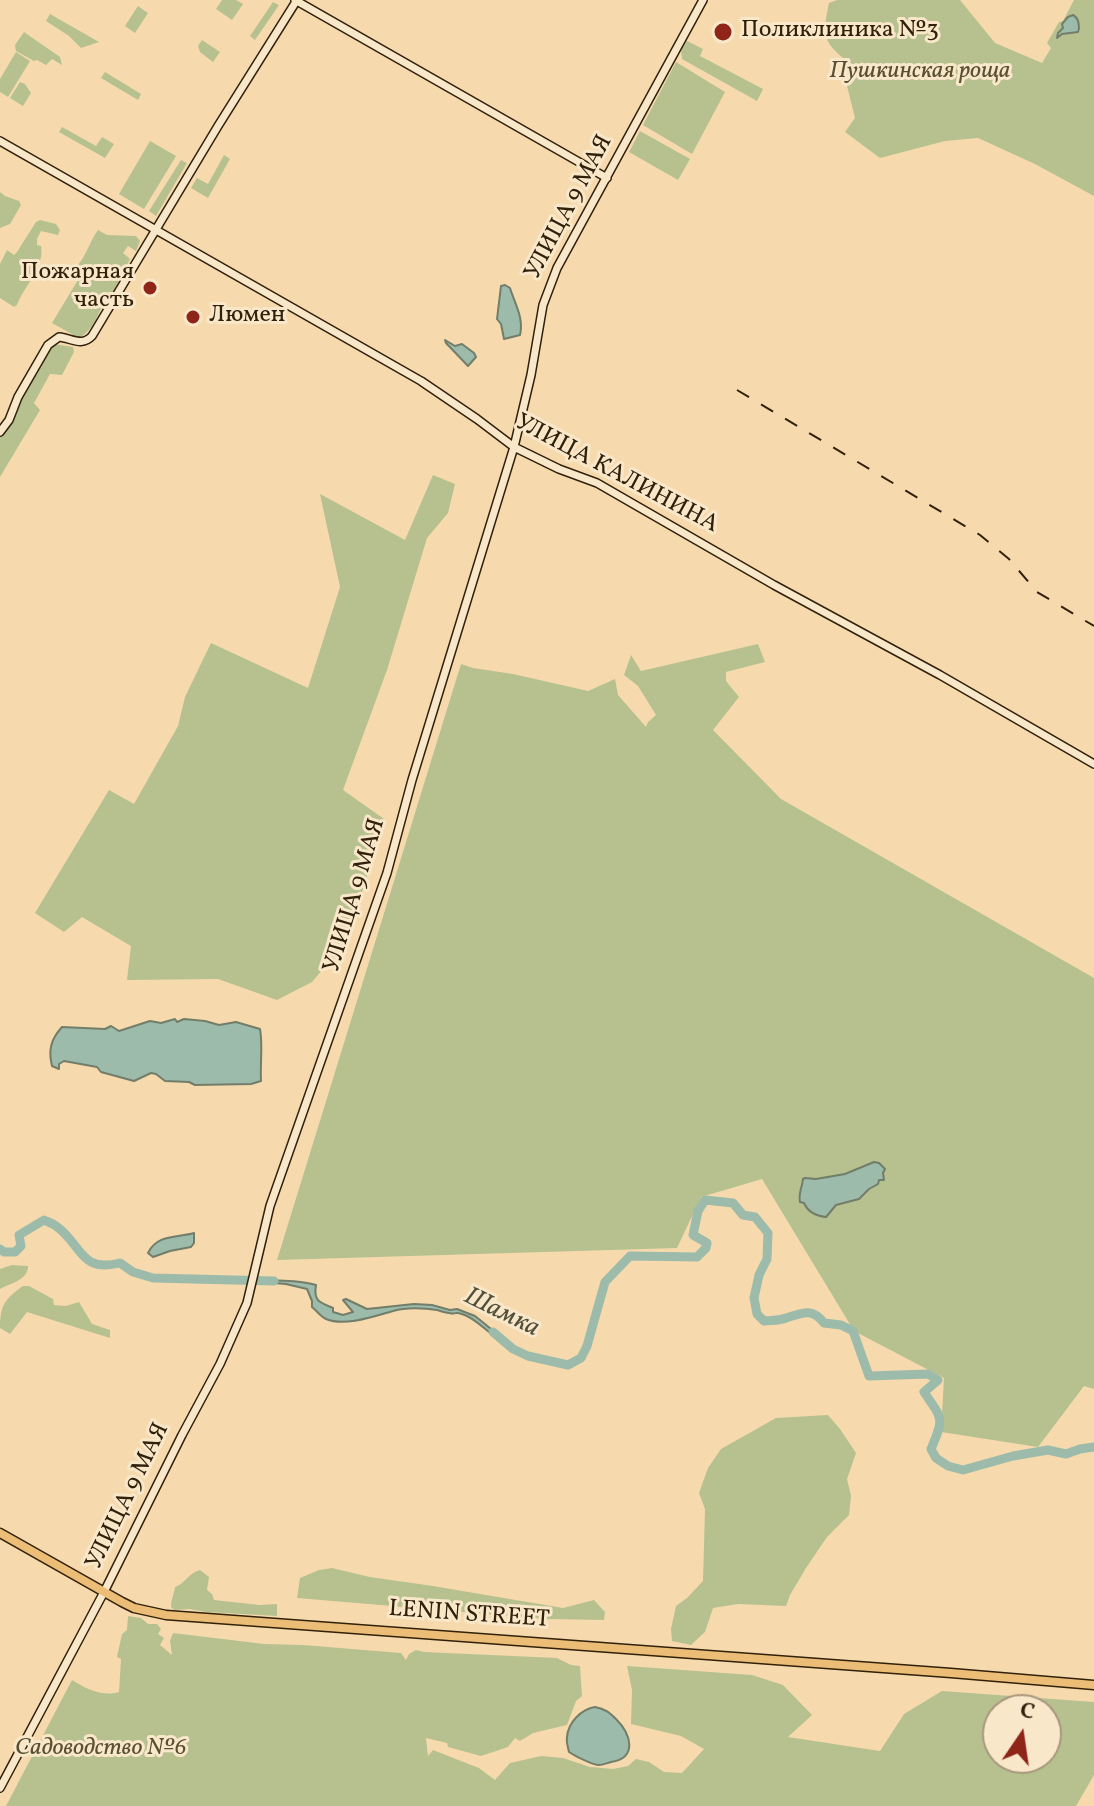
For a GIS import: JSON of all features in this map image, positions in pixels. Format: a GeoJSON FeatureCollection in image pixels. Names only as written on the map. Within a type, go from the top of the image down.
{"type":"FeatureCollection","features":[{"type":"Feature","properties":{"kind":"main road","name":"LENIN STREET"},"geometry":{"type":"LineString","coordinates":[[0,1533],[134,1608],[166,1615],[1094,1685]]}},
{"type":"Feature","properties":{"kind":"street"},"geometry":{"type":"LineString","coordinates":[[0,432],[48,345],[59,337],[80,343],[92,336],[296,0],[607,178]]}},
{"type":"Feature","properties":{"kind":"street","name":"УЛИЦА 9 МАЯ"},"geometry":{"type":"LineString","coordinates":[[0,1788],[104,1592],[239,1323],[256,1271],[270,1206],[387,873],[412,780],[514,447],[546,293],[703,0]]}},
{"type":"Feature","properties":{"kind":"street","name":"УЛИЦА КАЛИНИНА"},"geometry":{"type":"LineString","coordinates":[[0,141],[421,381],[514,447],[597,483],[1094,764]]}},
{"type":"Feature","properties":{"kind":"green space"},"geometry":{"type":"Polygon","coordinates":[[[222,0],[236,0],[243,4],[232,20],[216,9],[222,0]]]}},
{"type":"Feature","properties":{"kind":"green space","name":"Пушкинская роща"},"geometry":{"type":"Polygon","coordinates":[[[837,0],[960,0],[995,43],[1042,63],[1051,48],[1047,43],[1074,0],[1094,0],[1094,196],[978,138],[945,141],[880,158],[845,132],[855,118],[846,82],[849,63],[829,43],[825,31],[829,3],[837,0]]]}},
{"type":"Feature","properties":{"kind":"green space"},"geometry":{"type":"Polygon","coordinates":[[[273,2],[279,5],[255,40],[250,36],[273,2]]]}},
{"type":"Feature","properties":{"kind":"green space"},"geometry":{"type":"Polygon","coordinates":[[[138,6],[148,13],[135,33],[125,26],[138,6]]]}},
{"type":"Feature","properties":{"kind":"green space"},"geometry":{"type":"Polygon","coordinates":[[[50,14],[99,42],[81,48],[46,21],[50,14]]]}},
{"type":"Feature","properties":{"kind":"green space"},"geometry":{"type":"Polygon","coordinates":[[[24,32],[60,57],[62,65],[52,59],[46,65],[16,51],[15,45],[24,32]]]}},
{"type":"Feature","properties":{"kind":"green space"},"geometry":{"type":"Polygon","coordinates":[[[202,40],[220,52],[213,62],[200,52],[198,46],[202,40]]]}},
{"type":"Feature","properties":{"kind":"green space"},"geometry":{"type":"Polygon","coordinates":[[[687,41],[703,49],[700,56],[763,89],[757,101],[682,59],[681,50],[687,41]]]}},
{"type":"Feature","properties":{"kind":"green space"},"geometry":{"type":"Polygon","coordinates":[[[16,52],[30,61],[8,97],[0,92],[0,79],[16,52]]]}},
{"type":"Feature","properties":{"kind":"green space"},"geometry":{"type":"Polygon","coordinates":[[[676,62],[725,92],[692,154],[643,125],[676,62]]]}},
{"type":"Feature","properties":{"kind":"green space"},"geometry":{"type":"Polygon","coordinates":[[[105,72],[141,94],[138,100],[101,78],[105,72]]]}},
{"type":"Feature","properties":{"kind":"green space"},"geometry":{"type":"Polygon","coordinates":[[[20,82],[31,93],[23,106],[10,98],[20,82]]]}},
{"type":"Feature","properties":{"kind":"green space"},"geometry":{"type":"Polygon","coordinates":[[[62,127],[96,146],[102,137],[114,144],[105,158],[59,132],[62,127]]]}},
{"type":"Feature","properties":{"kind":"green space"},"geometry":{"type":"Polygon","coordinates":[[[640,131],[690,159],[678,180],[629,152],[640,131]]]}},
{"type":"Feature","properties":{"kind":"green space"},"geometry":{"type":"Polygon","coordinates":[[[150,141],[176,156],[144,209],[119,194],[150,141]]]}},
{"type":"Feature","properties":{"kind":"green space"},"geometry":{"type":"Polygon","coordinates":[[[224,155],[230,159],[208,198],[191,188],[197,178],[208,184],[224,155]]]}},
{"type":"Feature","properties":{"kind":"green space"},"geometry":{"type":"Polygon","coordinates":[[[181,160],[187,163],[156,216],[149,211],[181,160]]]}},
{"type":"Feature","properties":{"kind":"green space"},"geometry":{"type":"Polygon","coordinates":[[[0,192],[21,205],[10,224],[0,228],[0,192]]]}},
{"type":"Feature","properties":{"kind":"green space"},"geometry":{"type":"Polygon","coordinates":[[[40,220],[56,224],[60,230],[58,235],[41,231],[37,239],[37,245],[41,246],[40,261],[14,307],[0,298],[0,264],[7,250],[14,255],[17,252],[40,220]]]}},
{"type":"Feature","properties":{"kind":"green space"},"geometry":{"type":"Polygon","coordinates":[[[98,230],[107,235],[136,236],[140,241],[136,251],[128,246],[123,253],[130,259],[120,279],[92,325],[79,338],[52,323],[81,275],[78,265],[98,230]]]}},
{"type":"Feature","properties":{"kind":"green space"},"geometry":{"type":"Polygon","coordinates":[[[50,346],[73,347],[74,352],[62,375],[50,374],[34,403],[40,410],[0,477],[0,435],[36,370],[42,367],[40,364],[50,346]]]}},
{"type":"Feature","properties":{"kind":"green space"},"geometry":{"type":"Polygon","coordinates":[[[433,475],[455,484],[448,513],[427,538],[387,670],[343,790],[384,819],[348,939],[312,982],[277,1000],[218,979],[127,980],[131,946],[82,917],[64,932],[35,913],[109,790],[134,804],[178,726],[185,697],[211,643],[308,688],[340,587],[320,494],[405,540],[433,475]]]}},
{"type":"Feature","properties":{"kind":"green space"},"geometry":{"type":"Polygon","coordinates":[[[758,644],[765,662],[726,672],[726,681],[739,697],[713,730],[781,799],[1094,978],[1094,1389],[1084,1386],[1038,1447],[941,1432],[944,1378],[854,1331],[762,1179],[701,1197],[677,1248],[277,1260],[461,664],[588,691],[615,679],[618,695],[646,727],[656,715],[638,686],[624,675],[631,655],[641,671],[758,644]]]}},
{"type":"Feature","properties":{"kind":"green space"},"geometry":{"type":"Polygon","coordinates":[[[12,1265],[28,1266],[27,1271],[18,1280],[0,1289],[0,1269],[12,1265]]]}},
{"type":"Feature","properties":{"kind":"green space"},"geometry":{"type":"Polygon","coordinates":[[[23,1286],[53,1299],[54,1305],[66,1306],[79,1302],[92,1324],[110,1330],[110,1338],[27,1312],[10,1334],[0,1328],[1,1314],[8,1299],[23,1286]]]}},
{"type":"Feature","properties":{"kind":"green space"},"geometry":{"type":"Polygon","coordinates":[[[828,1415],[856,1453],[847,1479],[851,1496],[849,1515],[827,1537],[786,1606],[738,1604],[713,1608],[705,1632],[691,1645],[672,1641],[676,1606],[703,1581],[705,1509],[699,1493],[708,1468],[721,1449],[776,1418],[828,1415]]]}},
{"type":"Feature","properties":{"kind":"green space"},"geometry":{"type":"Polygon","coordinates":[[[332,1568],[563,1608],[594,1600],[605,1612],[604,1620],[547,1619],[297,1598],[300,1578],[332,1568]]]}},
{"type":"Feature","properties":{"kind":"green space"},"geometry":{"type":"Polygon","coordinates":[[[200,1570],[209,1577],[207,1590],[214,1600],[277,1604],[277,1616],[174,1610],[171,1607],[175,1587],[200,1570]]]}},
{"type":"Feature","properties":{"kind":"green space","name":"Садоводство №6"},"geometry":{"type":"Polygon","coordinates":[[[128,1616],[157,1624],[161,1629],[158,1634],[164,1638],[160,1645],[172,1655],[170,1641],[173,1633],[264,1644],[401,1653],[406,1660],[416,1650],[557,1658],[580,1666],[582,1696],[576,1701],[567,1725],[533,1733],[520,1741],[515,1738],[508,1747],[481,1756],[426,1738],[428,1756],[433,1750],[479,1768],[495,1780],[510,1763],[541,1756],[613,1769],[628,1766],[636,1759],[649,1762],[664,1772],[682,1773],[704,1749],[681,1736],[631,1724],[632,1690],[627,1666],[752,1675],[783,1685],[812,1715],[788,1737],[880,1751],[904,1714],[942,1691],[983,1694],[982,1774],[1062,1774],[1062,1700],[1094,1702],[1094,1775],[1076,1806],[6,1806],[72,1680],[95,1691],[107,1694],[119,1692],[121,1659],[117,1657],[122,1634],[127,1630],[128,1616]]]}},
{"type":"Feature","properties":{"kind":"shaded area"},"geometry":{"type":"Polygon","coordinates":[[[1073,15],[1077,18],[1078,32],[1062,34],[1057,38],[1062,24],[1073,15]]]}},
{"type":"Feature","properties":{"kind":"shaded area"},"geometry":{"type":"Polygon","coordinates":[[[501,286],[510,288],[521,329],[520,335],[504,339],[497,319],[501,286]]]}},
{"type":"Feature","properties":{"kind":"shaded area"},"geometry":{"type":"Polygon","coordinates":[[[445,340],[455,346],[462,344],[476,357],[468,366],[445,340]]]}},
{"type":"Feature","properties":{"kind":"shaded area"},"geometry":{"type":"Polygon","coordinates":[[[175,1019],[177,1022],[184,1019],[219,1025],[236,1022],[260,1029],[261,1081],[195,1085],[165,1081],[151,1073],[134,1081],[101,1072],[97,1067],[64,1061],[59,1064],[59,1069],[52,1066],[51,1045],[62,1027],[105,1029],[111,1026],[119,1031],[150,1021],[161,1023],[175,1019]]]}},
{"type":"Feature","properties":{"kind":"shaded area"},"geometry":{"type":"Polygon","coordinates":[[[874,1162],[885,1169],[884,1180],[879,1180],[859,1199],[836,1205],[826,1217],[813,1213],[800,1202],[803,1179],[845,1174],[874,1162]]]}},
{"type":"Feature","properties":{"kind":"shaded area"},"geometry":{"type":"Polygon","coordinates":[[[194,1233],[191,1247],[153,1257],[148,1253],[162,1240],[194,1233]]]}},
{"type":"Feature","properties":{"kind":"shaded area"},"geometry":{"type":"Polygon","coordinates":[[[262,1279],[316,1285],[319,1301],[333,1308],[333,1312],[343,1315],[353,1312],[343,1300],[346,1299],[367,1309],[414,1304],[457,1309],[475,1316],[501,1337],[498,1338],[467,1316],[427,1309],[404,1309],[360,1320],[334,1321],[324,1318],[312,1307],[307,1289],[261,1282],[262,1279]]]}},
{"type":"Feature","properties":{"kind":"shaded area"},"geometry":{"type":"Polygon","coordinates":[[[595,1707],[607,1711],[625,1731],[628,1751],[620,1760],[600,1765],[569,1752],[567,1741],[570,1727],[576,1718],[595,1707]]]}},
{"type":"Feature","properties":{"kind":"waterway","name":"Шамка"},"geometry":{"type":"LineString","coordinates":[[493,1332],[513,1349],[528,1356],[568,1365],[581,1358],[587,1346],[605,1282],[630,1256],[697,1257],[707,1243],[693,1235],[698,1211],[705,1200],[733,1203],[743,1215],[755,1217],[768,1233],[767,1259],[759,1275],[754,1298],[757,1314],[764,1321],[811,1313],[824,1323],[841,1325],[853,1331],[869,1376],[928,1374],[938,1380],[924,1392],[940,1419],[931,1449],[936,1458],[948,1466],[963,1470],[1013,1456],[1048,1450],[1066,1454],[1094,1447]]}},
{"type":"Feature","properties":{"kind":"waterway","name":"Шамка"},"geometry":{"type":"LineString","coordinates":[[0,1249],[15,1252],[21,1246],[19,1235],[44,1220],[65,1233],[82,1255],[96,1264],[120,1263],[133,1272],[153,1278],[274,1281]]}},
{"type":"Feature","properties":{"kind":"railway"},"geometry":{"type":"LineString","coordinates":[[737,390],[980,535],[1009,559],[1037,592],[1094,626]]}},
{"type":"Feature","properties":{"kind":"place","name":"Поликлиника №3"},"geometry":{"type":"Point","coordinates":[723,32]}},
{"type":"Feature","properties":{"kind":"place","name":"Пожарная часть"},"geometry":{"type":"Point","coordinates":[150,288]}},
{"type":"Feature","properties":{"kind":"place","name":"Люмен"},"geometry":{"type":"Point","coordinates":[193,317]}}]}
